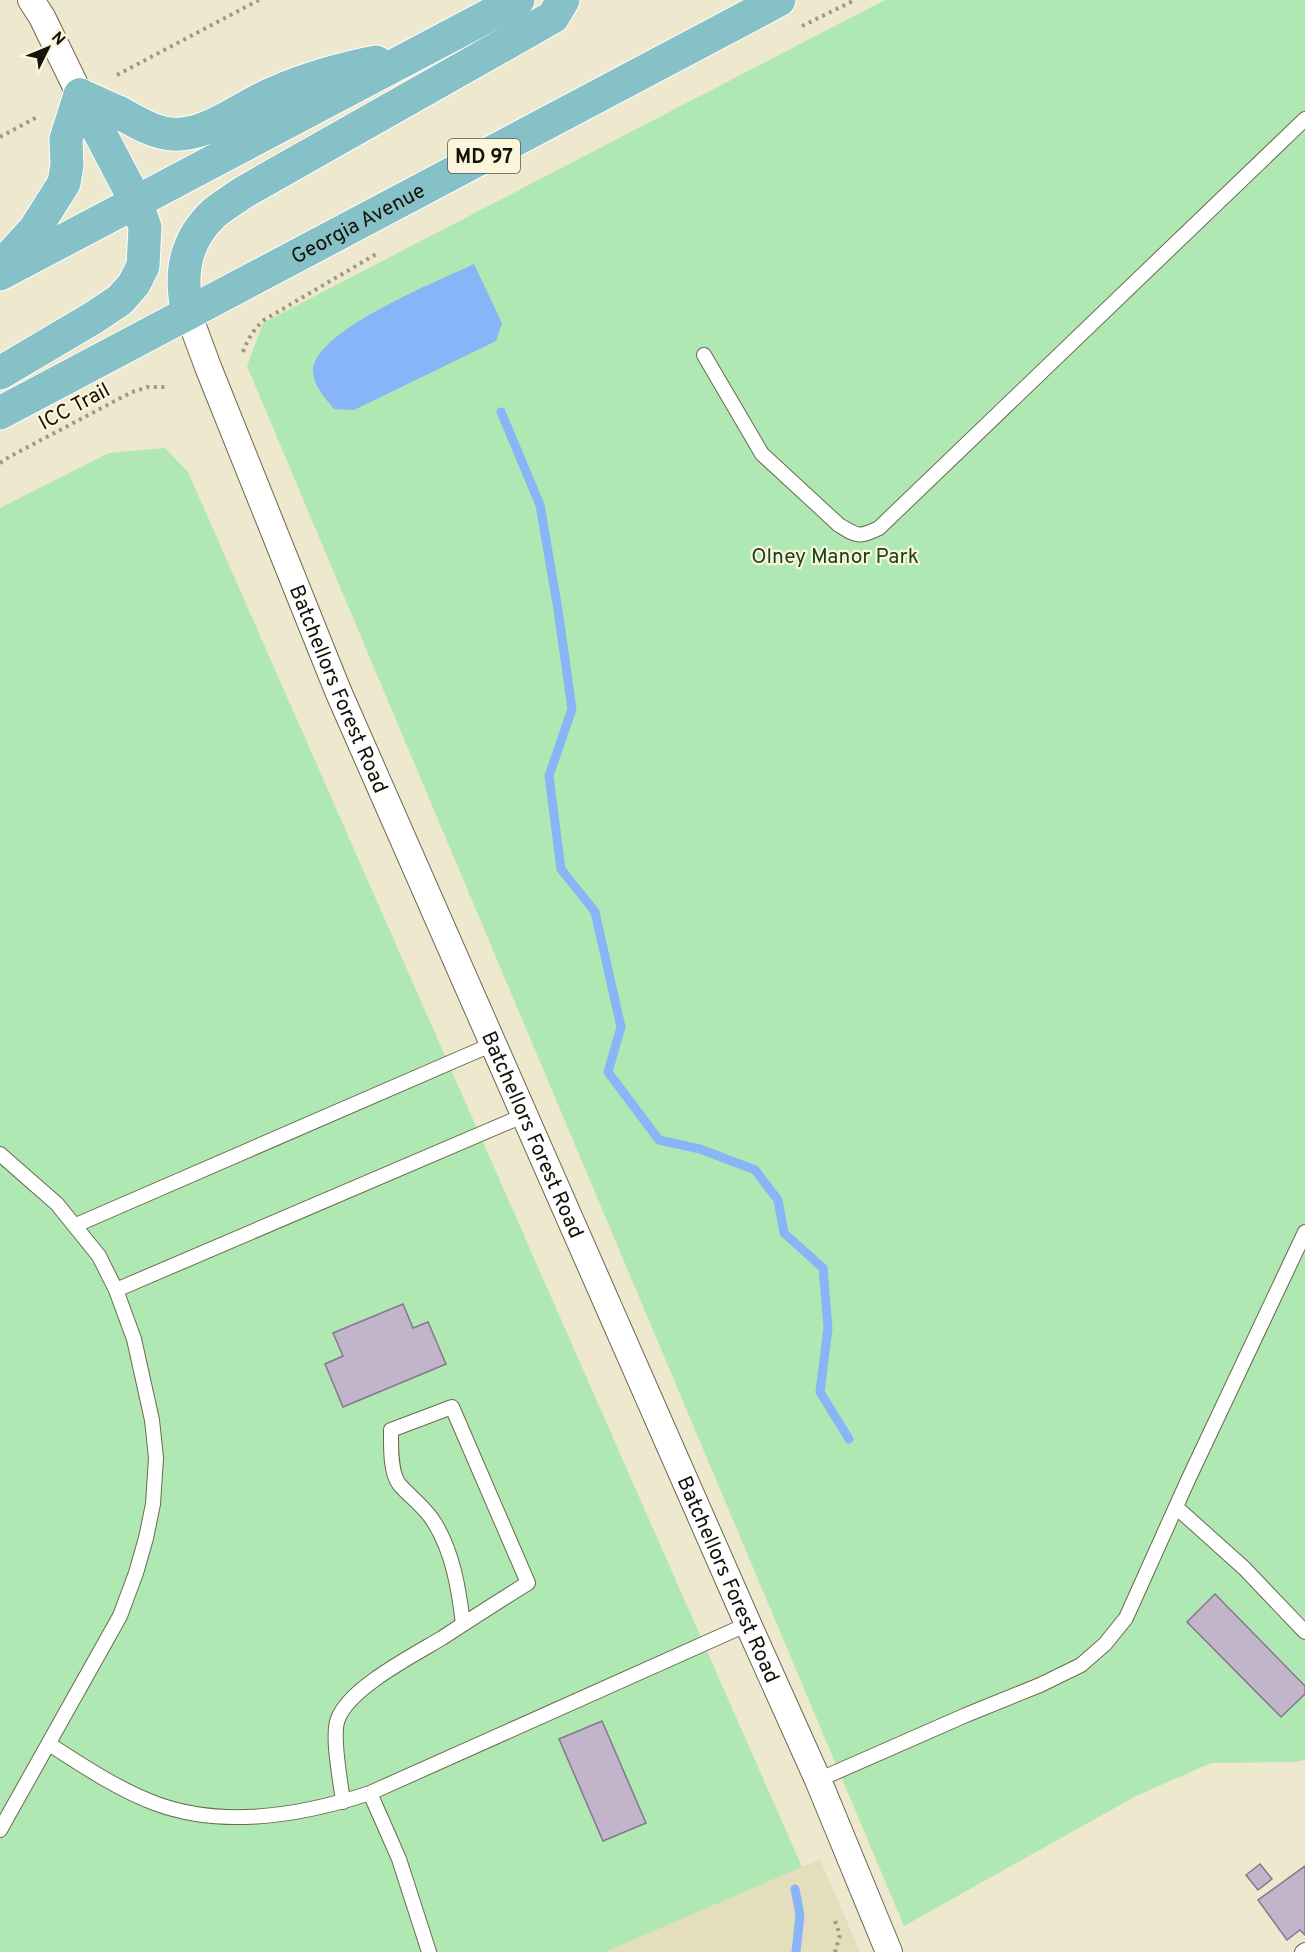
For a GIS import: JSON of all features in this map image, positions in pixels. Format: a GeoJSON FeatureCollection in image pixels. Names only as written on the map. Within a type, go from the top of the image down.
{"type":"FeatureCollection","features":[{"type":"Feature","properties":{"kind":"main road"},"geometry":{"type":"LineString","coordinates":[[0,274],[518,0]]}},
{"type":"Feature","properties":{"kind":"main road"},"geometry":{"type":"LineString","coordinates":[[188,313],[183,271],[188,252],[198,231],[214,213],[244,192],[553,17],[563,0]]}},
{"type":"Feature","properties":{"kind":"main road","name":"Georgia Avenue"},"geometry":{"type":"LineString","coordinates":[[0,413],[779,0]]}},
{"type":"Feature","properties":{"kind":"main road"},"geometry":{"type":"LineString","coordinates":[[94,87],[119,113],[145,128],[165,134],[187,135],[211,126],[274,93],[340,69],[419,52]]}},
{"type":"Feature","properties":{"kind":"main road"},"geometry":{"type":"LineString","coordinates":[[0,374],[120,300],[134,284],[142,266],[146,227],[94,87]]}},
{"type":"Feature","properties":{"kind":"main road"},"geometry":{"type":"LineString","coordinates":[[0,268],[35,229],[64,183],[67,165],[66,139],[94,87]]}},
{"type":"Feature","properties":{"kind":"street"},"geometry":{"type":"LineString","coordinates":[[31,0],[94,87]]}},
{"type":"Feature","properties":{"kind":"street","name":"Batchellors Forest Road"},"geometry":{"type":"LineString","coordinates":[[188,313],[338,691],[818,1780],[889,1952]]}},
{"type":"Feature","properties":{"kind":"lane"},"geometry":{"type":"LineString","coordinates":[[704,355],[762,454],[839,525],[853,533],[864,535],[879,528],[1305,119]]}},
{"type":"Feature","properties":{"kind":"lane"},"geometry":{"type":"LineString","coordinates":[[76,1226],[493,1044]]}},
{"type":"Feature","properties":{"kind":"lane"},"geometry":{"type":"LineString","coordinates":[[116,1290],[525,1115]]}},
{"type":"Feature","properties":{"kind":"lane"},"geometry":{"type":"LineString","coordinates":[[0,1154],[57,1204],[99,1256],[116,1290],[134,1340],[152,1420],[156,1458],[153,1504],[136,1573],[120,1616],[0,1830]]}},
{"type":"Feature","properties":{"kind":"lane"},"geometry":{"type":"LineString","coordinates":[[818,1780],[966,1715],[1040,1686],[1081,1665],[1105,1644],[1126,1618],[1305,1232]]}},
{"type":"Feature","properties":{"kind":"lane"},"geometry":{"type":"LineString","coordinates":[[343,1802],[336,1741],[337,1719],[351,1700],[368,1685],[528,1583],[452,1407],[391,1430],[391,1456],[398,1482],[434,1522],[452,1565],[459,1591],[463,1624]]}},
{"type":"Feature","properties":{"kind":"lane"},"geometry":{"type":"LineString","coordinates":[[1176,1507],[1244,1568],[1305,1632]]}},
{"type":"Feature","properties":{"kind":"lane"},"geometry":{"type":"LineString","coordinates":[[49,1744],[122,1788],[158,1804],[199,1815],[237,1818],[314,1809],[370,1793],[748,1624]]}},
{"type":"Feature","properties":{"kind":"lane"},"geometry":{"type":"LineString","coordinates":[[370,1793],[399,1859],[429,1952]]}},
{"type":"Feature","properties":{"kind":"path"},"geometry":{"type":"LineString","coordinates":[[94,87],[259,0]]}},
{"type":"Feature","properties":{"kind":"path","name":"ICC Trail"},"geometry":{"type":"LineString","coordinates":[[0,463],[132,392],[148,387],[165,387]]}},
{"type":"Feature","properties":{"kind":"path"},"geometry":{"type":"LineString","coordinates":[[835,1921],[840,1935],[835,1952]]}},
{"type":"Feature","properties":{"kind":"shaded area"},"geometry":{"type":"Polygon","coordinates":[[[820,1859],[860,1952],[605,1952],[802,1867],[820,1859]]]}},
{"type":"Feature","properties":{"kind":"green space","name":"Olney Manor Park"},"geometry":{"type":"Polygon","coordinates":[[[885,0],[1305,0],[1305,1760],[1211,1763],[1136,1796],[904,1926],[247,366],[263,323],[885,0]]]}},
{"type":"Feature","properties":{"kind":"green space"},"geometry":{"type":"Polygon","coordinates":[[[165,448],[188,472],[802,1867],[605,1952],[0,1952],[0,508],[109,453],[165,448]]]}},
{"type":"Feature","properties":{"kind":"water"},"geometry":{"type":"Polygon","coordinates":[[[474,264],[502,323],[496,341],[354,410],[334,409],[318,387],[313,373],[317,357],[332,341],[380,309],[474,264]]]}},
{"type":"Feature","properties":{"kind":"building"},"geometry":{"type":"Polygon","coordinates":[[[403,1304],[413,1328],[428,1322],[446,1364],[343,1407],[325,1364],[343,1356],[333,1333],[403,1304]]]}},
{"type":"Feature","properties":{"kind":"building"},"geometry":{"type":"Polygon","coordinates":[[[1215,1594],[1305,1686],[1305,1694],[1281,1717],[1187,1622],[1215,1594]]]}},
{"type":"Feature","properties":{"kind":"building"},"geometry":{"type":"Polygon","coordinates":[[[602,1721],[646,1823],[603,1841],[559,1739],[602,1721]]]}},
{"type":"Feature","properties":{"kind":"building"},"geometry":{"type":"Polygon","coordinates":[[[1260,1864],[1272,1879],[1258,1890],[1246,1875],[1260,1864]]]}},
{"type":"Feature","properties":{"kind":"building"},"geometry":{"type":"Polygon","coordinates":[[[1305,1866],[1305,1935],[1300,1930],[1287,1940],[1258,1900],[1305,1866]]]}},
{"type":"Feature","properties":{"kind":"waterway"},"geometry":{"type":"LineString","coordinates":[[501,412],[540,505],[558,610],[572,709],[549,776],[561,869],[595,912],[621,1027],[608,1072],[659,1140],[700,1149],[755,1170],[778,1200],[784,1233],[823,1268],[828,1328],[820,1392],[849,1439]]}},
{"type":"Feature","properties":{"kind":"waterway"},"geometry":{"type":"LineString","coordinates":[[795,1889],[800,1915],[796,1952]]}}]}
